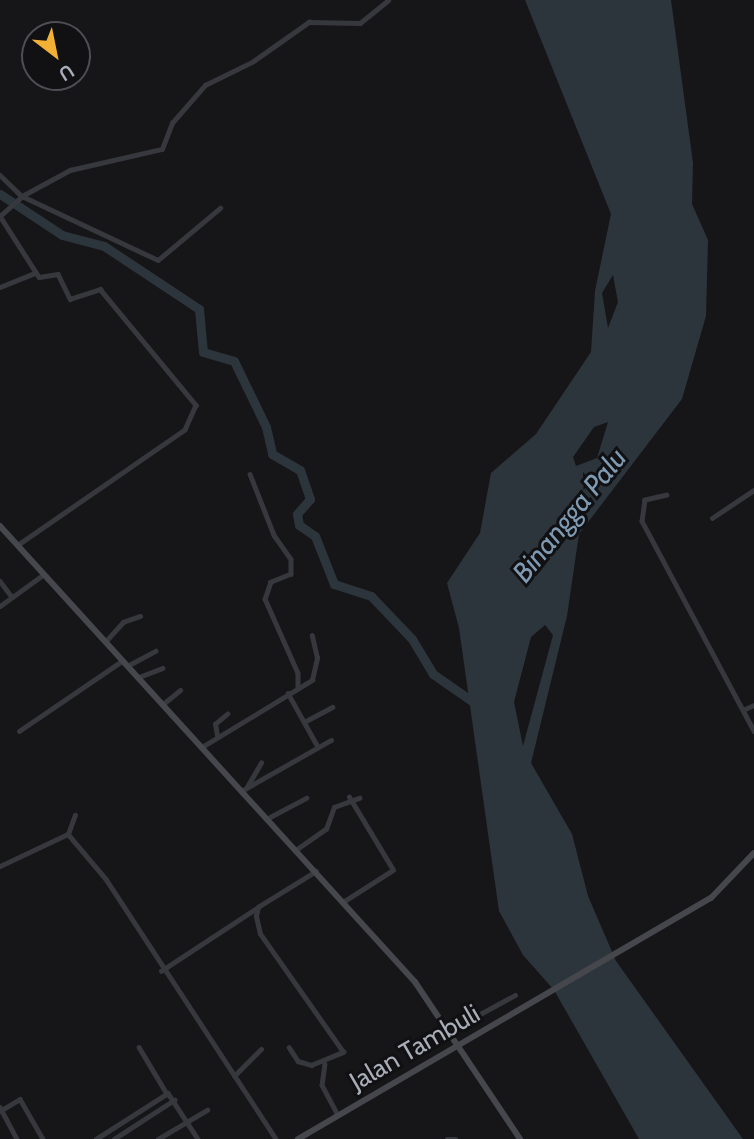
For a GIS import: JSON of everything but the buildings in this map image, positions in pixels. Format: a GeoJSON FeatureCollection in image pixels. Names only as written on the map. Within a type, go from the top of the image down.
{"type":"FeatureCollection","features":[{"type":"Feature","properties":{"kind":"main road"},"geometry":{"type":"LineString","coordinates":[[0,526],[202,747],[245,789],[415,982],[520,1139]]}},
{"type":"Feature","properties":{"kind":"main road","name":"Jalan Tambuli"},"geometry":{"type":"LineString","coordinates":[[298,1139],[720,892],[754,853]]}},
{"type":"Feature","properties":{"kind":"street"},"geometry":{"type":"LineString","coordinates":[[18,545],[185,430],[196,405],[100,289],[70,299],[58,274],[43,278],[35,273],[0,216],[20,198],[70,170],[162,149],[172,123],[205,85],[252,62],[309,22],[360,23],[388,0]]}},
{"type":"Feature","properties":{"kind":"street"},"geometry":{"type":"LineString","coordinates":[[0,175],[20,198],[158,260],[220,208]]}},
{"type":"Feature","properties":{"kind":"street"},"geometry":{"type":"LineString","coordinates":[[0,287],[35,273]]}},
{"type":"Feature","properties":{"kind":"street"},"geometry":{"type":"LineString","coordinates":[[250,474],[274,535],[291,559],[291,573],[271,582],[265,599],[298,673],[298,688]]}},
{"type":"Feature","properties":{"kind":"street"},"geometry":{"type":"LineString","coordinates":[[712,518],[754,490]]}},
{"type":"Feature","properties":{"kind":"street"},"geometry":{"type":"LineString","coordinates":[[667,495],[645,500],[642,521],[745,709],[754,731]]}},
{"type":"Feature","properties":{"kind":"street"},"geometry":{"type":"LineString","coordinates":[[0,606],[44,574]]}},
{"type":"Feature","properties":{"kind":"street"},"geometry":{"type":"LineString","coordinates":[[0,581],[12,597]]}},
{"type":"Feature","properties":{"kind":"street"},"geometry":{"type":"LineString","coordinates":[[106,641],[123,622],[140,616]]}},
{"type":"Feature","properties":{"kind":"street"},"geometry":{"type":"LineString","coordinates":[[202,747],[314,677],[312,636]]}},
{"type":"Feature","properties":{"kind":"street"},"geometry":{"type":"LineString","coordinates":[[19,731],[126,663],[155,651]]}},
{"type":"Feature","properties":{"kind":"street"},"geometry":{"type":"LineString","coordinates":[[139,677],[152,667],[162,668]]}},
{"type":"Feature","properties":{"kind":"street"},"geometry":{"type":"LineString","coordinates":[[163,704],[180,690]]}},
{"type":"Feature","properties":{"kind":"street"},"geometry":{"type":"LineString","coordinates":[[288,693],[318,747]]}},
{"type":"Feature","properties":{"kind":"street"},"geometry":{"type":"LineString","coordinates":[[745,709],[754,705]]}},
{"type":"Feature","properties":{"kind":"street"},"geometry":{"type":"LineString","coordinates":[[304,722],[332,707]]}},
{"type":"Feature","properties":{"kind":"street"},"geometry":{"type":"LineString","coordinates":[[217,737],[215,724],[227,714]]}},
{"type":"Feature","properties":{"kind":"street"},"geometry":{"type":"LineString","coordinates":[[245,789],[331,740]]}},
{"type":"Feature","properties":{"kind":"street"},"geometry":{"type":"LineString","coordinates":[[245,789],[261,763]]}},
{"type":"Feature","properties":{"kind":"street"},"geometry":{"type":"LineString","coordinates":[[344,902],[393,870],[349,797]]}},
{"type":"Feature","properties":{"kind":"street"},"geometry":{"type":"LineString","coordinates":[[297,849],[326,829],[332,809],[349,797],[359,798]]}},
{"type":"Feature","properties":{"kind":"street"},"geometry":{"type":"LineString","coordinates":[[270,817],[306,798]]}},
{"type":"Feature","properties":{"kind":"street"},"geometry":{"type":"LineString","coordinates":[[0,866],[68,834],[75,815]]}},
{"type":"Feature","properties":{"kind":"street"},"geometry":{"type":"LineString","coordinates":[[68,834],[106,880],[162,971],[275,1139]]}},
{"type":"Feature","properties":{"kind":"street"},"geometry":{"type":"LineString","coordinates":[[162,971],[317,871]]}},
{"type":"Feature","properties":{"kind":"street"},"geometry":{"type":"LineString","coordinates":[[258,907],[260,934],[342,1051],[325,1064],[299,1062],[289,1047]]}},
{"type":"Feature","properties":{"kind":"street"},"geometry":{"type":"LineString","coordinates":[[449,1031],[515,995]]}},
{"type":"Feature","properties":{"kind":"street"},"geometry":{"type":"LineString","coordinates":[[139,1047],[198,1139]]}},
{"type":"Feature","properties":{"kind":"street"},"geometry":{"type":"LineString","coordinates":[[234,1076],[261,1049]]}},
{"type":"Feature","properties":{"kind":"street"},"geometry":{"type":"LineString","coordinates":[[325,1064],[322,1085],[338,1115]]}},
{"type":"Feature","properties":{"kind":"street"},"geometry":{"type":"LineString","coordinates":[[96,1139],[167,1094]]}},
{"type":"Feature","properties":{"kind":"street"},"geometry":{"type":"LineString","coordinates":[[17,1139],[1,1110],[20,1099],[43,1139]]}},
{"type":"Feature","properties":{"kind":"street"},"geometry":{"type":"LineString","coordinates":[[117,1138],[174,1100]]}},
{"type":"Feature","properties":{"kind":"street"},"geometry":{"type":"LineString","coordinates":[[158,1139],[207,1110]]}},
{"type":"Feature","properties":{"kind":"street"},"geometry":{"type":"LineString","coordinates":[[447,1139],[456,1139]]}},
{"type":"Feature","properties":{"kind":"water","name":"Binangga Palu"},"geometry":{"type":"Polygon","coordinates":[[[525,0],[671,0],[693,163],[692,204],[708,240],[706,316],[682,399],[579,534],[567,616],[531,763],[572,834],[588,896],[616,961],[743,1139],[639,1139],[554,990],[523,955],[499,911],[459,628],[447,583],[480,533],[491,473],[536,434],[591,352],[595,291],[611,214],[525,0]],[[613,275],[602,293],[608,328],[618,302],[613,275]],[[608,422],[594,427],[573,457],[576,466],[597,458],[608,422]],[[545,625],[531,637],[514,702],[523,746],[553,635],[545,625]]]}},
{"type":"Feature","properties":{"kind":"waterway"},"geometry":{"type":"LineString","coordinates":[[0,194],[62,235],[104,246],[199,309],[203,352],[234,361],[266,427],[272,454],[300,470],[310,499],[297,514],[299,525],[315,536],[334,584],[371,596],[412,639],[433,674],[479,706]]}}]}
